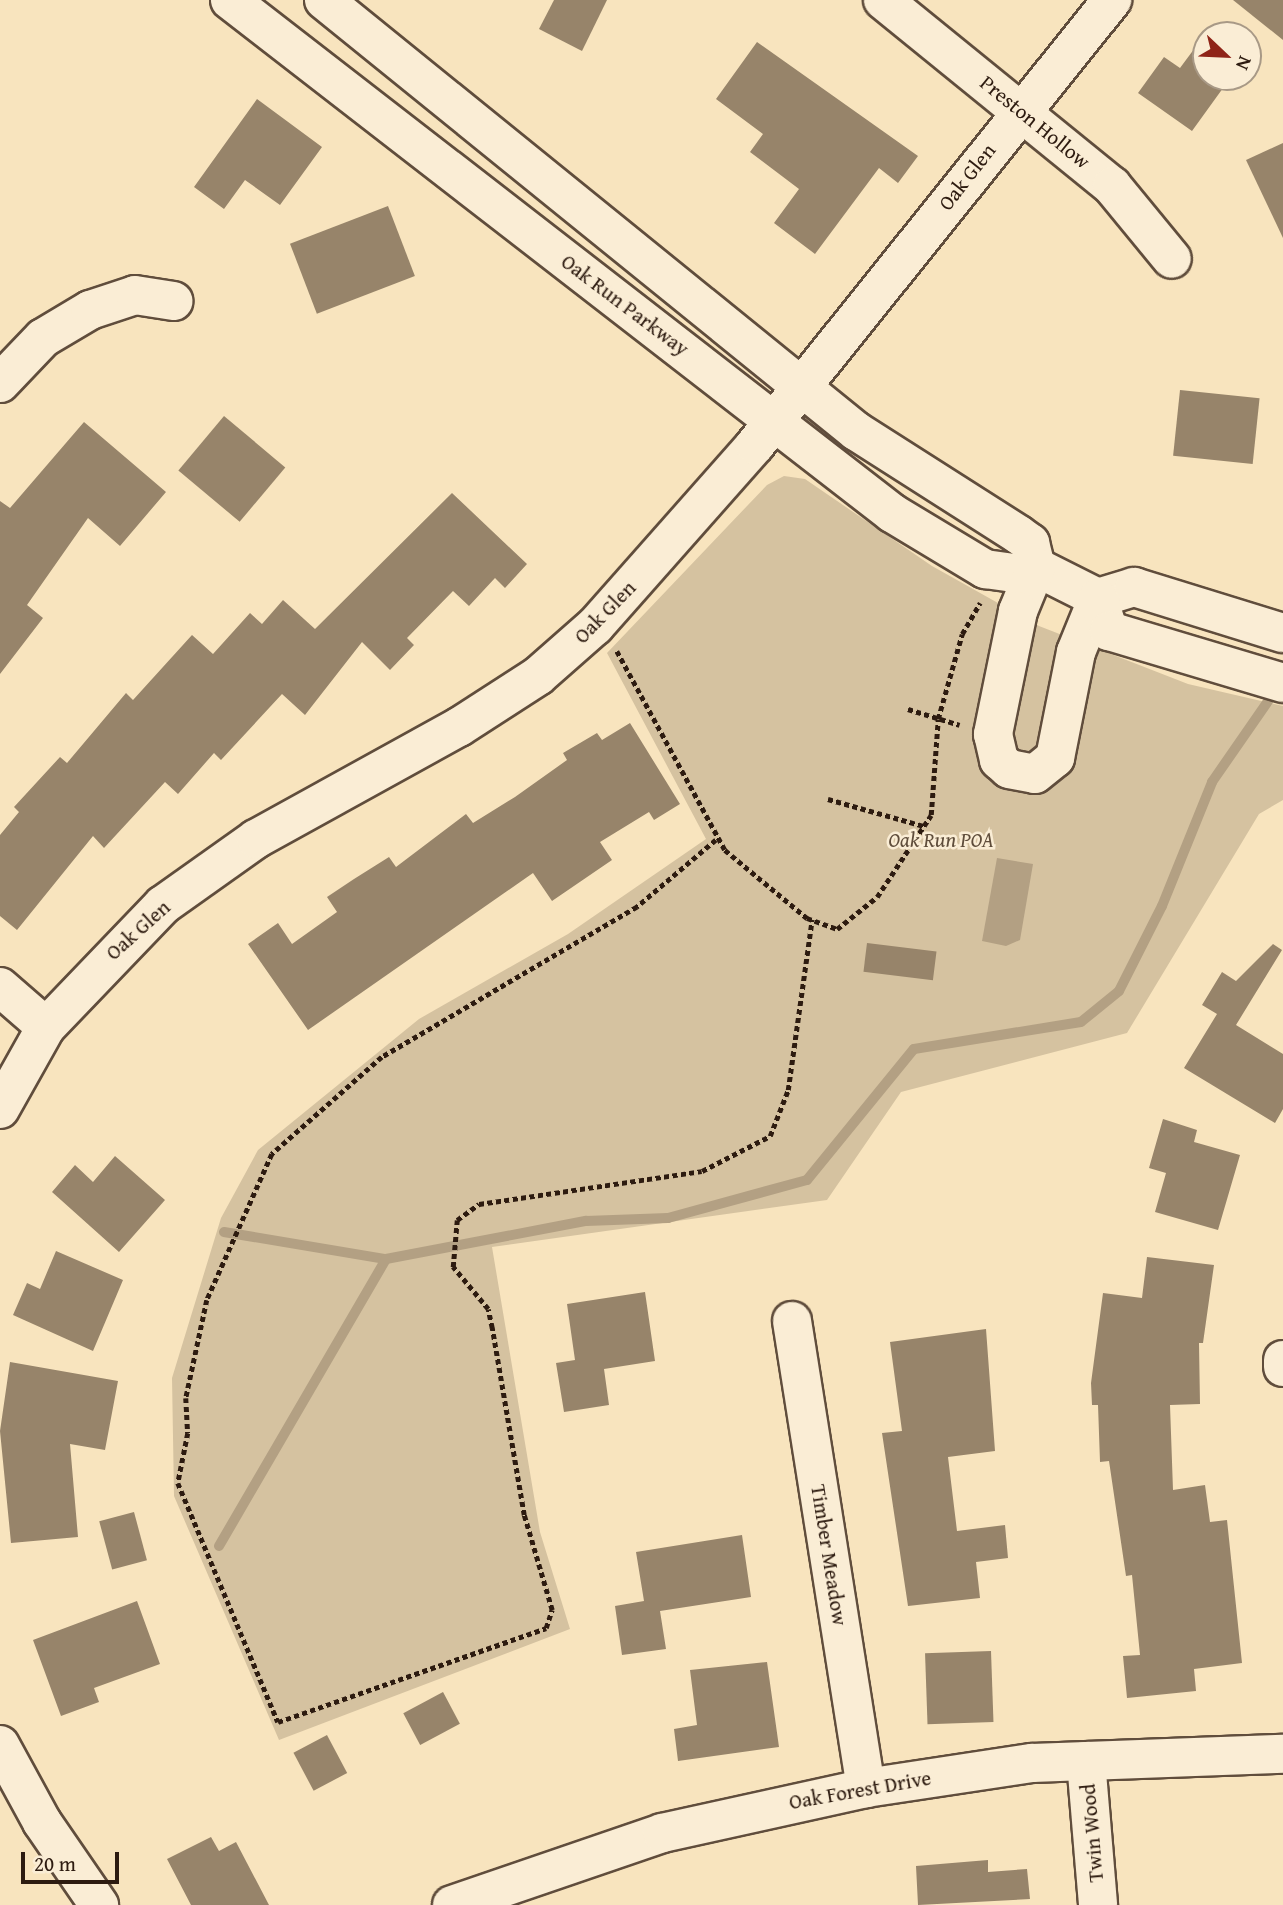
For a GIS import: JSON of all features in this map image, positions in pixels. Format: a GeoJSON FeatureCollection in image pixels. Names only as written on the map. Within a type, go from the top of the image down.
{"type":"FeatureCollection","features":[{"type":"Feature","properties":{"kind":"street","name":"Oak Run Parkway"},"geometry":{"type":"LineString","coordinates":[[230,0],[892,513],[985,569],[1014,573],[1036,567]]}},
{"type":"Feature","properties":{"kind":"street"},"geometry":{"type":"LineString","coordinates":[[324,0],[904,466],[1030,543],[1036,567],[1015,624],[993,734],[999,760],[1009,769],[1035,775],[1055,758],[1076,652],[1098,598]]}},
{"type":"Feature","properties":{"kind":"street","name":"Preston Hollow"},"geometry":{"type":"LineString","coordinates":[[883,0],[1021,109],[1112,186],[1172,259]]}},
{"type":"Feature","properties":{"kind":"street","name":"Oak Glen"},"geometry":{"type":"LineString","coordinates":[[0,1109],[46,1027],[136,927],[256,839],[459,727],[538,676],[595,626],[775,420],[1021,109],[1112,0]]}},
{"type":"Feature","properties":{"kind":"street"},"geometry":{"type":"LineString","coordinates":[[0,383],[43,338],[90,310],[135,295],[174,301]]}},
{"type":"Feature","properties":{"kind":"street"},"geometry":{"type":"LineString","coordinates":[[1036,567],[1098,598],[1134,587],[1202,611],[1283,633]]}},
{"type":"Feature","properties":{"kind":"street"},"geometry":{"type":"LineString","coordinates":[[1098,598],[1109,631],[1188,659],[1283,683]]}},
{"type":"Feature","properties":{"kind":"street"},"geometry":{"type":"LineString","coordinates":[[0,987],[46,1027]]}},
{"type":"Feature","properties":{"kind":"street","name":"Timber Meadow"},"geometry":{"type":"LineString","coordinates":[[792,1321],[866,1788]]}},
{"type":"Feature","properties":{"kind":"street"},"geometry":{"type":"LineString","coordinates":[[1283,1360],[1283,1367]]}},
{"type":"Feature","properties":{"kind":"street"},"geometry":{"type":"LineString","coordinates":[[0,1745],[42,1822],[99,1905]]}},
{"type":"Feature","properties":{"kind":"street","name":"Oak Forest Drive"},"geometry":{"type":"LineString","coordinates":[[452,1905],[662,1833],[866,1788],[988,1768],[1086,1761],[1283,1754]]}},
{"type":"Feature","properties":{"kind":"street","name":"Twin Wood"},"geometry":{"type":"LineString","coordinates":[[1086,1761],[1098,1905]]}},
{"type":"Feature","properties":{"kind":"path"},"geometry":{"type":"LineString","coordinates":[[617,649],[716,840],[749,873],[812,920],[837,929],[871,903],[924,826],[934,805],[938,719],[962,634],[983,599]]}},
{"type":"Feature","properties":{"kind":"path"},"geometry":{"type":"LineString","coordinates":[[908,709],[974,729]]}},
{"type":"Feature","properties":{"kind":"path"},"geometry":{"type":"LineString","coordinates":[[828,799],[924,826]]}},
{"type":"Feature","properties":{"kind":"path"},"geometry":{"type":"LineString","coordinates":[[716,840],[637,907],[382,1057],[279,1143],[251,1199],[207,1300],[186,1398],[188,1433],[178,1483],[272,1716],[284,1723],[546,1628],[552,1610],[524,1515],[488,1309],[453,1266],[454,1230],[467,1209],[479,1204],[702,1171],[769,1136],[788,1090],[812,920]]}},
{"type":"Feature","properties":{"kind":"green space","name":"Oak Run POA"},"geometry":{"type":"Polygon","coordinates":[[[784,476],[805,479],[932,566],[1039,626],[1188,684],[1283,706],[1283,800],[1259,814],[1127,1033],[901,1092],[827,1200],[492,1247],[540,1532],[570,1629],[279,1740],[174,1496],[172,1378],[221,1218],[258,1150],[419,1019],[568,934],[706,839],[607,653],[767,485],[784,476]]]}},
{"type":"Feature","properties":{"kind":"shaded area"},"geometry":{"type":"Polygon","coordinates":[[[997,858],[1033,864],[1020,940],[1006,946],[982,941],[997,858]]]}},
{"type":"Feature","properties":{"kind":"building"},"geometry":{"type":"Polygon","coordinates":[[[554,0],[607,0],[582,51],[539,29],[554,0]]]}},
{"type":"Feature","properties":{"kind":"building"},"geometry":{"type":"Polygon","coordinates":[[[1233,0],[1283,0],[1283,40],[1233,0]]]}},
{"type":"Feature","properties":{"kind":"building"},"geometry":{"type":"Polygon","coordinates":[[[757,42],[918,156],[898,183],[879,168],[815,254],[774,223],[799,189],[750,152],[763,134],[716,99],[757,42]]]}},
{"type":"Feature","properties":{"kind":"building"},"geometry":{"type":"Polygon","coordinates":[[[1192,52],[1192,91],[1221,91],[1192,131],[1138,93],[1164,57],[1180,68],[1192,52]]]}},
{"type":"Feature","properties":{"kind":"building"},"geometry":{"type":"Polygon","coordinates":[[[257,99],[322,147],[280,205],[245,180],[224,209],[194,187],[257,99]]]}},
{"type":"Feature","properties":{"kind":"building"},"geometry":{"type":"Polygon","coordinates":[[[1283,143],[1283,238],[1246,160],[1283,143]]]}},
{"type":"Feature","properties":{"kind":"building"},"geometry":{"type":"Polygon","coordinates":[[[388,206],[415,276],[317,314],[290,244],[388,206]]]}},
{"type":"Feature","properties":{"kind":"building"},"geometry":{"type":"Polygon","coordinates":[[[1180,390],[1260,398],[1253,464],[1173,456],[1180,390]]]}},
{"type":"Feature","properties":{"kind":"building"},"geometry":{"type":"Polygon","coordinates":[[[224,416],[285,467],[240,522],[178,470],[224,416]]]}},
{"type":"Feature","properties":{"kind":"building"},"geometry":{"type":"Polygon","coordinates":[[[84,422],[166,492],[120,546],[88,518],[27,605],[43,618],[0,674],[0,501],[10,508],[84,422]]]}},
{"type":"Feature","properties":{"kind":"building"},"geometry":{"type":"Polygon","coordinates":[[[452,493],[527,564],[505,588],[495,578],[469,606],[453,591],[407,638],[414,645],[390,670],[362,642],[305,715],[282,694],[221,760],[214,753],[178,794],[165,782],[104,848],[93,836],[17,930],[0,916],[0,835],[19,812],[14,807],[60,757],[67,763],[126,693],[133,700],[192,635],[213,654],[250,613],[262,624],[283,600],[315,629],[452,493]]]}},
{"type":"Feature","properties":{"kind":"building"},"geometry":{"type":"Polygon","coordinates":[[[630,723],[680,804],[654,820],[649,812],[600,842],[612,860],[552,901],[533,873],[308,1030],[248,944],[278,923],[292,944],[337,912],[327,897],[354,879],[389,857],[396,867],[466,814],[473,823],[515,797],[567,760],[563,753],[597,733],[602,740],[630,723]]]}},
{"type":"Feature","properties":{"kind":"building"},"geometry":{"type":"Polygon","coordinates":[[[867,943],[936,952],[933,980],[863,972],[867,943]]]}},
{"type":"Feature","properties":{"kind":"building"},"geometry":{"type":"Polygon","coordinates":[[[1273,944],[1282,950],[1236,1025],[1283,1054],[1283,1109],[1275,1123],[1184,1068],[1217,1014],[1202,1005],[1222,972],[1236,981],[1273,944]]]}},
{"type":"Feature","properties":{"kind":"building"},"geometry":{"type":"Polygon","coordinates":[[[1163,1119],[1197,1130],[1194,1142],[1240,1155],[1218,1230],[1155,1212],[1166,1173],[1149,1168],[1163,1119]]]}},
{"type":"Feature","properties":{"kind":"building"},"geometry":{"type":"Polygon","coordinates":[[[115,1156],[165,1200],[119,1252],[52,1192],[75,1165],[93,1182],[115,1156]]]}},
{"type":"Feature","properties":{"kind":"building"},"geometry":{"type":"Polygon","coordinates":[[[56,1251],[123,1280],[93,1351],[13,1315],[27,1283],[40,1289],[56,1251]]]}},
{"type":"Feature","properties":{"kind":"building"},"geometry":{"type":"Polygon","coordinates":[[[1147,1257],[1214,1265],[1203,1343],[1199,1343],[1200,1404],[1170,1405],[1173,1490],[1205,1485],[1210,1522],[1227,1520],[1242,1663],[1194,1669],[1196,1691],[1127,1698],[1123,1656],[1140,1655],[1132,1575],[1126,1576],[1109,1461],[1100,1462],[1098,1405],[1092,1405],[1091,1383],[1103,1293],[1142,1298],[1147,1257]]]}},
{"type":"Feature","properties":{"kind":"building"},"geometry":{"type":"Polygon","coordinates":[[[645,1292],[655,1361],[604,1369],[609,1405],[564,1412],[556,1363],[575,1360],[567,1304],[645,1292]]]}},
{"type":"Feature","properties":{"kind":"building"},"geometry":{"type":"Polygon","coordinates":[[[986,1329],[995,1451],[948,1457],[957,1531],[1005,1525],[1008,1558],[976,1562],[980,1598],[908,1606],[882,1433],[902,1431],[890,1342],[986,1329]]]}},
{"type":"Feature","properties":{"kind":"building"},"geometry":{"type":"Polygon","coordinates":[[[10,1362],[118,1381],[105,1450],[70,1444],[78,1537],[11,1543],[0,1431],[10,1362]]]}},
{"type":"Feature","properties":{"kind":"building"},"geometry":{"type":"Polygon","coordinates":[[[134,1512],[147,1560],[112,1570],[99,1521],[134,1512]]]}},
{"type":"Feature","properties":{"kind":"building"},"geometry":{"type":"Polygon","coordinates":[[[742,1535],[751,1597],[660,1611],[666,1649],[622,1655],[615,1606],[644,1601],[636,1552],[742,1535]]]}},
{"type":"Feature","properties":{"kind":"building"},"geometry":{"type":"Polygon","coordinates":[[[137,1601],[160,1664],[94,1688],[99,1702],[61,1716],[33,1640],[137,1601]]]}},
{"type":"Feature","properties":{"kind":"building"},"geometry":{"type":"Polygon","coordinates":[[[991,1651],[993,1722],[928,1724],[925,1653],[991,1651]]]}},
{"type":"Feature","properties":{"kind":"building"},"geometry":{"type":"Polygon","coordinates":[[[767,1662],[779,1747],[678,1761],[674,1729],[697,1725],[690,1670],[767,1662]]]}},
{"type":"Feature","properties":{"kind":"building"},"geometry":{"type":"Polygon","coordinates":[[[443,1692],[460,1724],[420,1745],[403,1713],[443,1692]]]}},
{"type":"Feature","properties":{"kind":"building"},"geometry":{"type":"Polygon","coordinates":[[[327,1735],[347,1773],[314,1791],[293,1753],[327,1735]]]}},
{"type":"Feature","properties":{"kind":"building"},"geometry":{"type":"Polygon","coordinates":[[[211,1837],[219,1851],[236,1842],[269,1905],[191,1905],[167,1859],[211,1837]]]}},
{"type":"Feature","properties":{"kind":"building"},"geometry":{"type":"Polygon","coordinates":[[[988,1860],[988,1872],[1027,1869],[1030,1899],[918,1905],[916,1866],[988,1860]]]}},
{"type":"Feature","properties":{"kind":"waterway"},"geometry":{"type":"LineString","coordinates":[[224,1232],[386,1259],[586,1221],[668,1218],[807,1180],[914,1049],[1081,1022],[1119,991],[1162,906],[1212,782],[1275,691]]}},
{"type":"Feature","properties":{"kind":"waterway"},"geometry":{"type":"LineString","coordinates":[[219,1546],[386,1259]]}}]}
